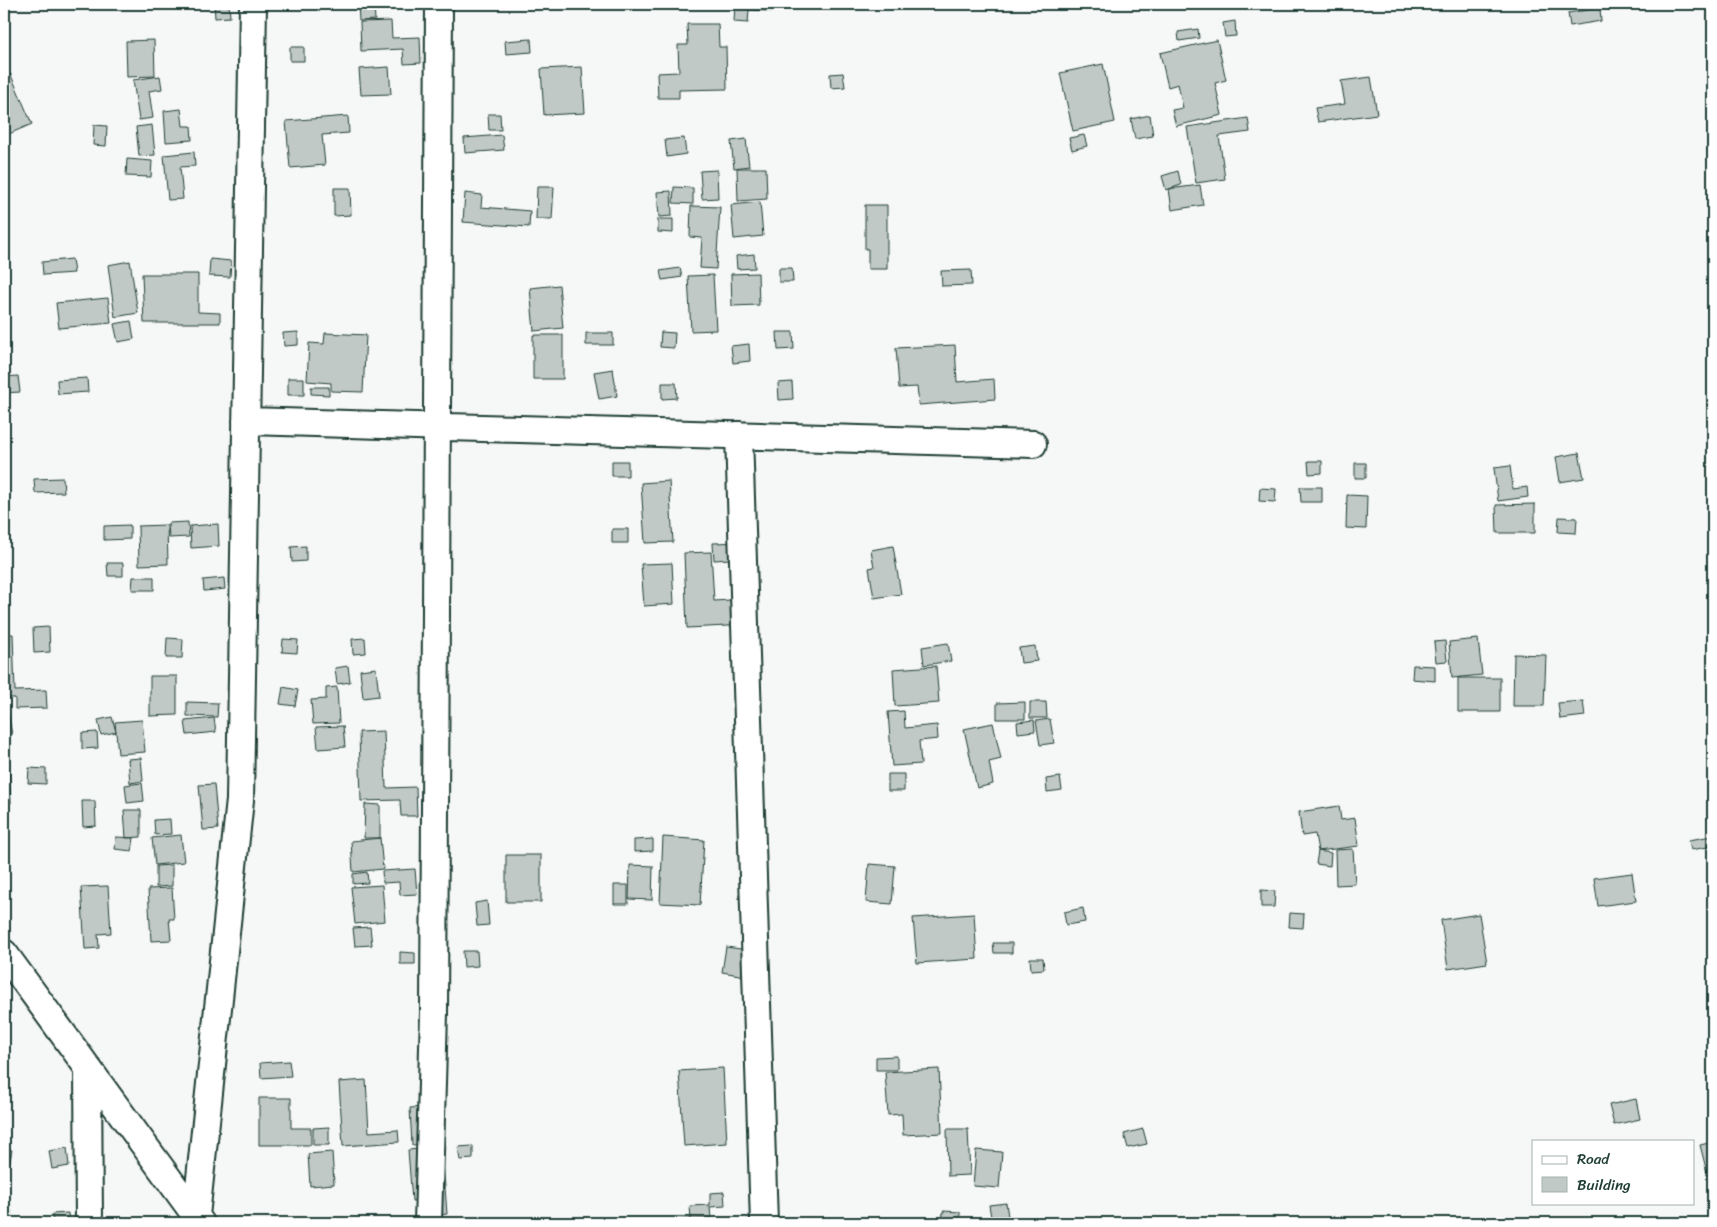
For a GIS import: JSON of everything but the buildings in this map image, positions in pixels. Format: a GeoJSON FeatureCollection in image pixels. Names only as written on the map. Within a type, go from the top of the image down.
{"type":"FeatureCollection","features":[{"type":"Feature","properties":{"kind":"street"},"geometry":{"type":"LineString","coordinates":[[199,1220],[240,800],[253,4]]}},
{"type":"Feature","properties":{"kind":"street"},"geometry":{"type":"LineString","coordinates":[[428,1223],[434,1013],[435,427],[439,4]]}},
{"type":"Feature","properties":{"kind":"street"},"geometry":{"type":"LineString","coordinates":[[246,421],[1032,444]]}},
{"type":"Feature","properties":{"kind":"street"},"geometry":{"type":"LineString","coordinates":[[738,435],[764,1223]]}},
{"type":"Feature","properties":{"kind":"street"},"geometry":{"type":"LineString","coordinates":[[4,953],[199,1220]]}},
{"type":"Feature","properties":{"kind":"street"},"geometry":{"type":"LineString","coordinates":[[88,1068],[89,1223]]}}]}
